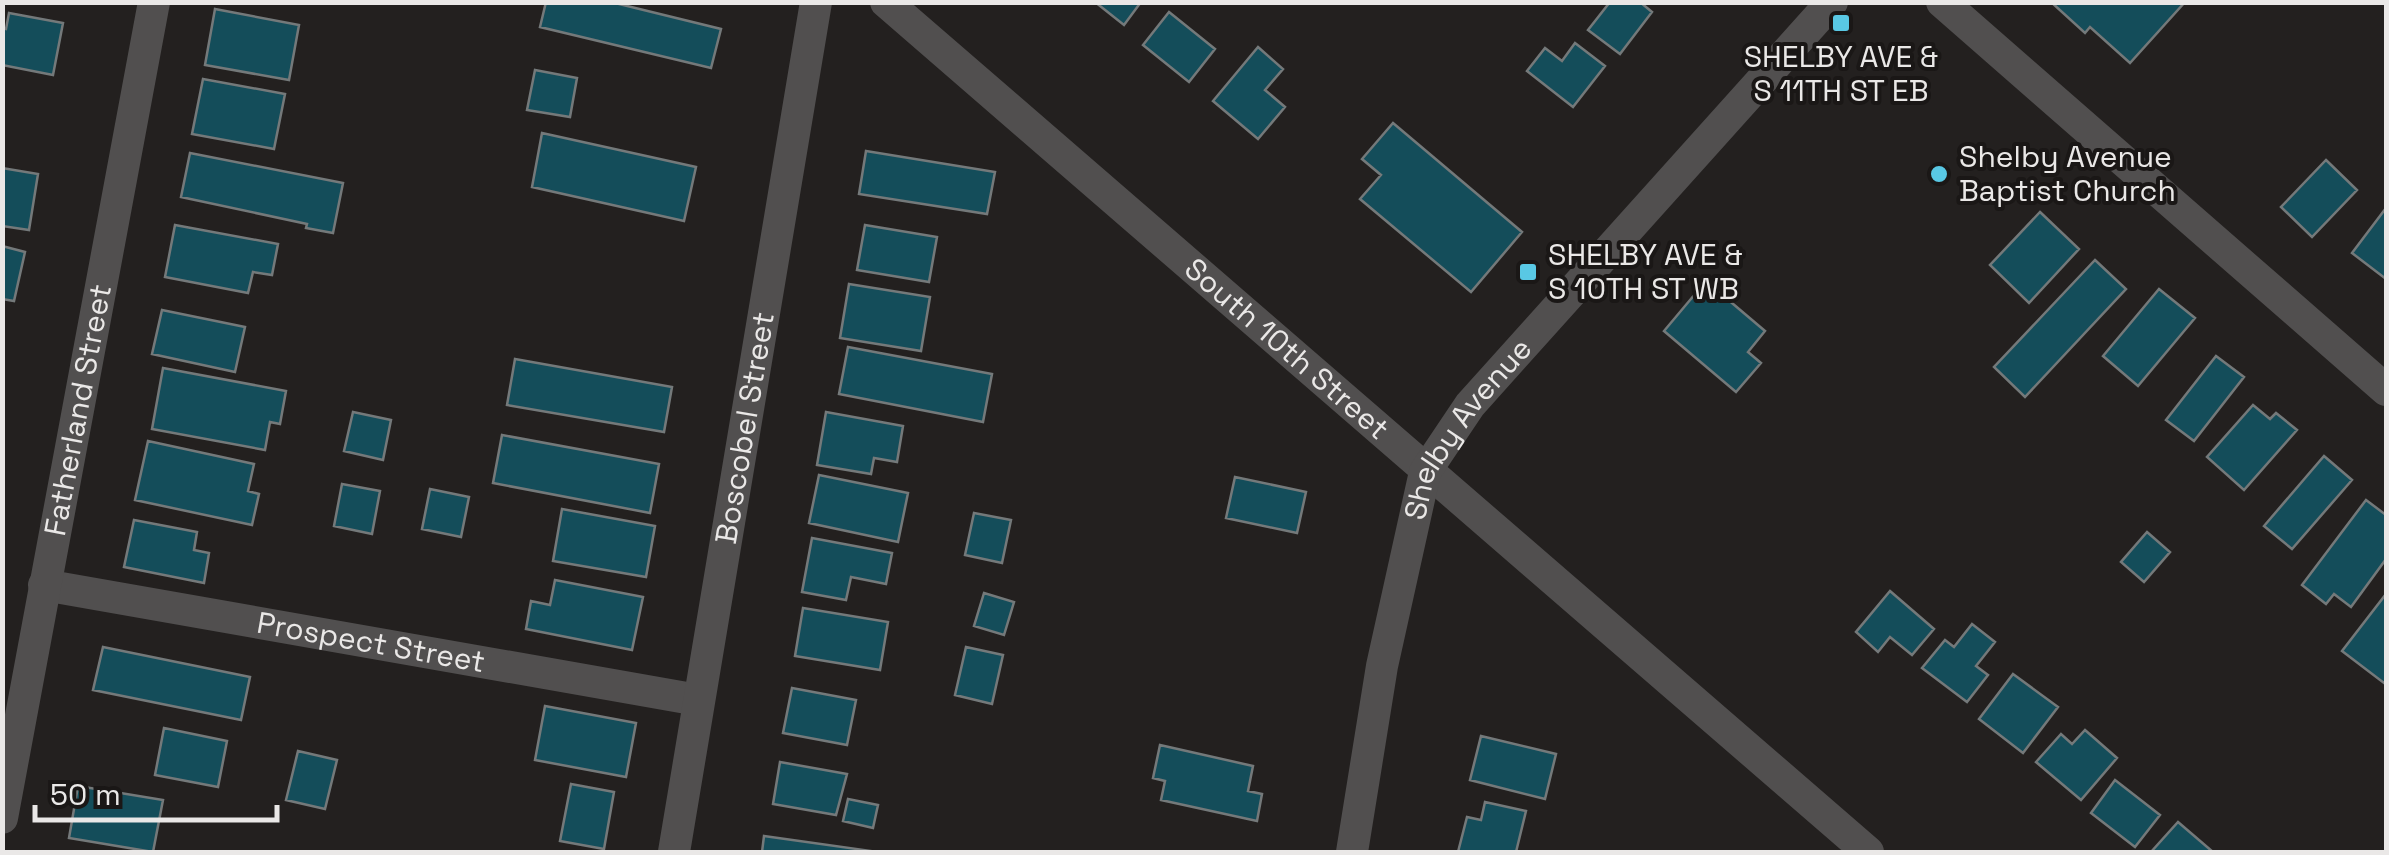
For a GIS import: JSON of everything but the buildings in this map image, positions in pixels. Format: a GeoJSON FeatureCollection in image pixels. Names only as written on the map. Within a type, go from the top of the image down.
{"type":"FeatureCollection","features":[{"type":"Feature","properties":{"kind":"street","name":"Fatherland Street"},"geometry":{"type":"LineString","coordinates":[[2,818],[154,2]]}},
{"type":"Feature","properties":{"kind":"street","name":"Boscobel Street"},"geometry":{"type":"LineString","coordinates":[[674,852],[816,2]]}},
{"type":"Feature","properties":{"kind":"street","name":"South 10th Street"},"geometry":{"type":"LineString","coordinates":[[886,2],[1868,852]]}},
{"type":"Feature","properties":{"kind":"street","name":"Shelby Avenue"},"geometry":{"type":"LineString","coordinates":[[1352,852],[1382,666],[1425,472],[1470,405],[1832,2]]}},
{"type":"Feature","properties":{"kind":"street"},"geometry":{"type":"LineString","coordinates":[[1942,2],[2386,390]]}},
{"type":"Feature","properties":{"kind":"street","name":"Prospect Street"},"geometry":{"type":"LineString","coordinates":[[44,584],[698,700]]}},
{"type":"Feature","properties":{"kind":"place","name":"SHELBY AVE & S 11TH ST EB"},"geometry":{"type":"Point","coordinates":[1841,23]}},
{"type":"Feature","properties":{"kind":"place","name":"Shelby Avenue Baptist Church"},"geometry":{"type":"Point","coordinates":[1939,174]}},
{"type":"Feature","properties":{"kind":"place","name":"SHELBY AVE & S 10TH ST WB"},"geometry":{"type":"Point","coordinates":[1528,272]}}]}
